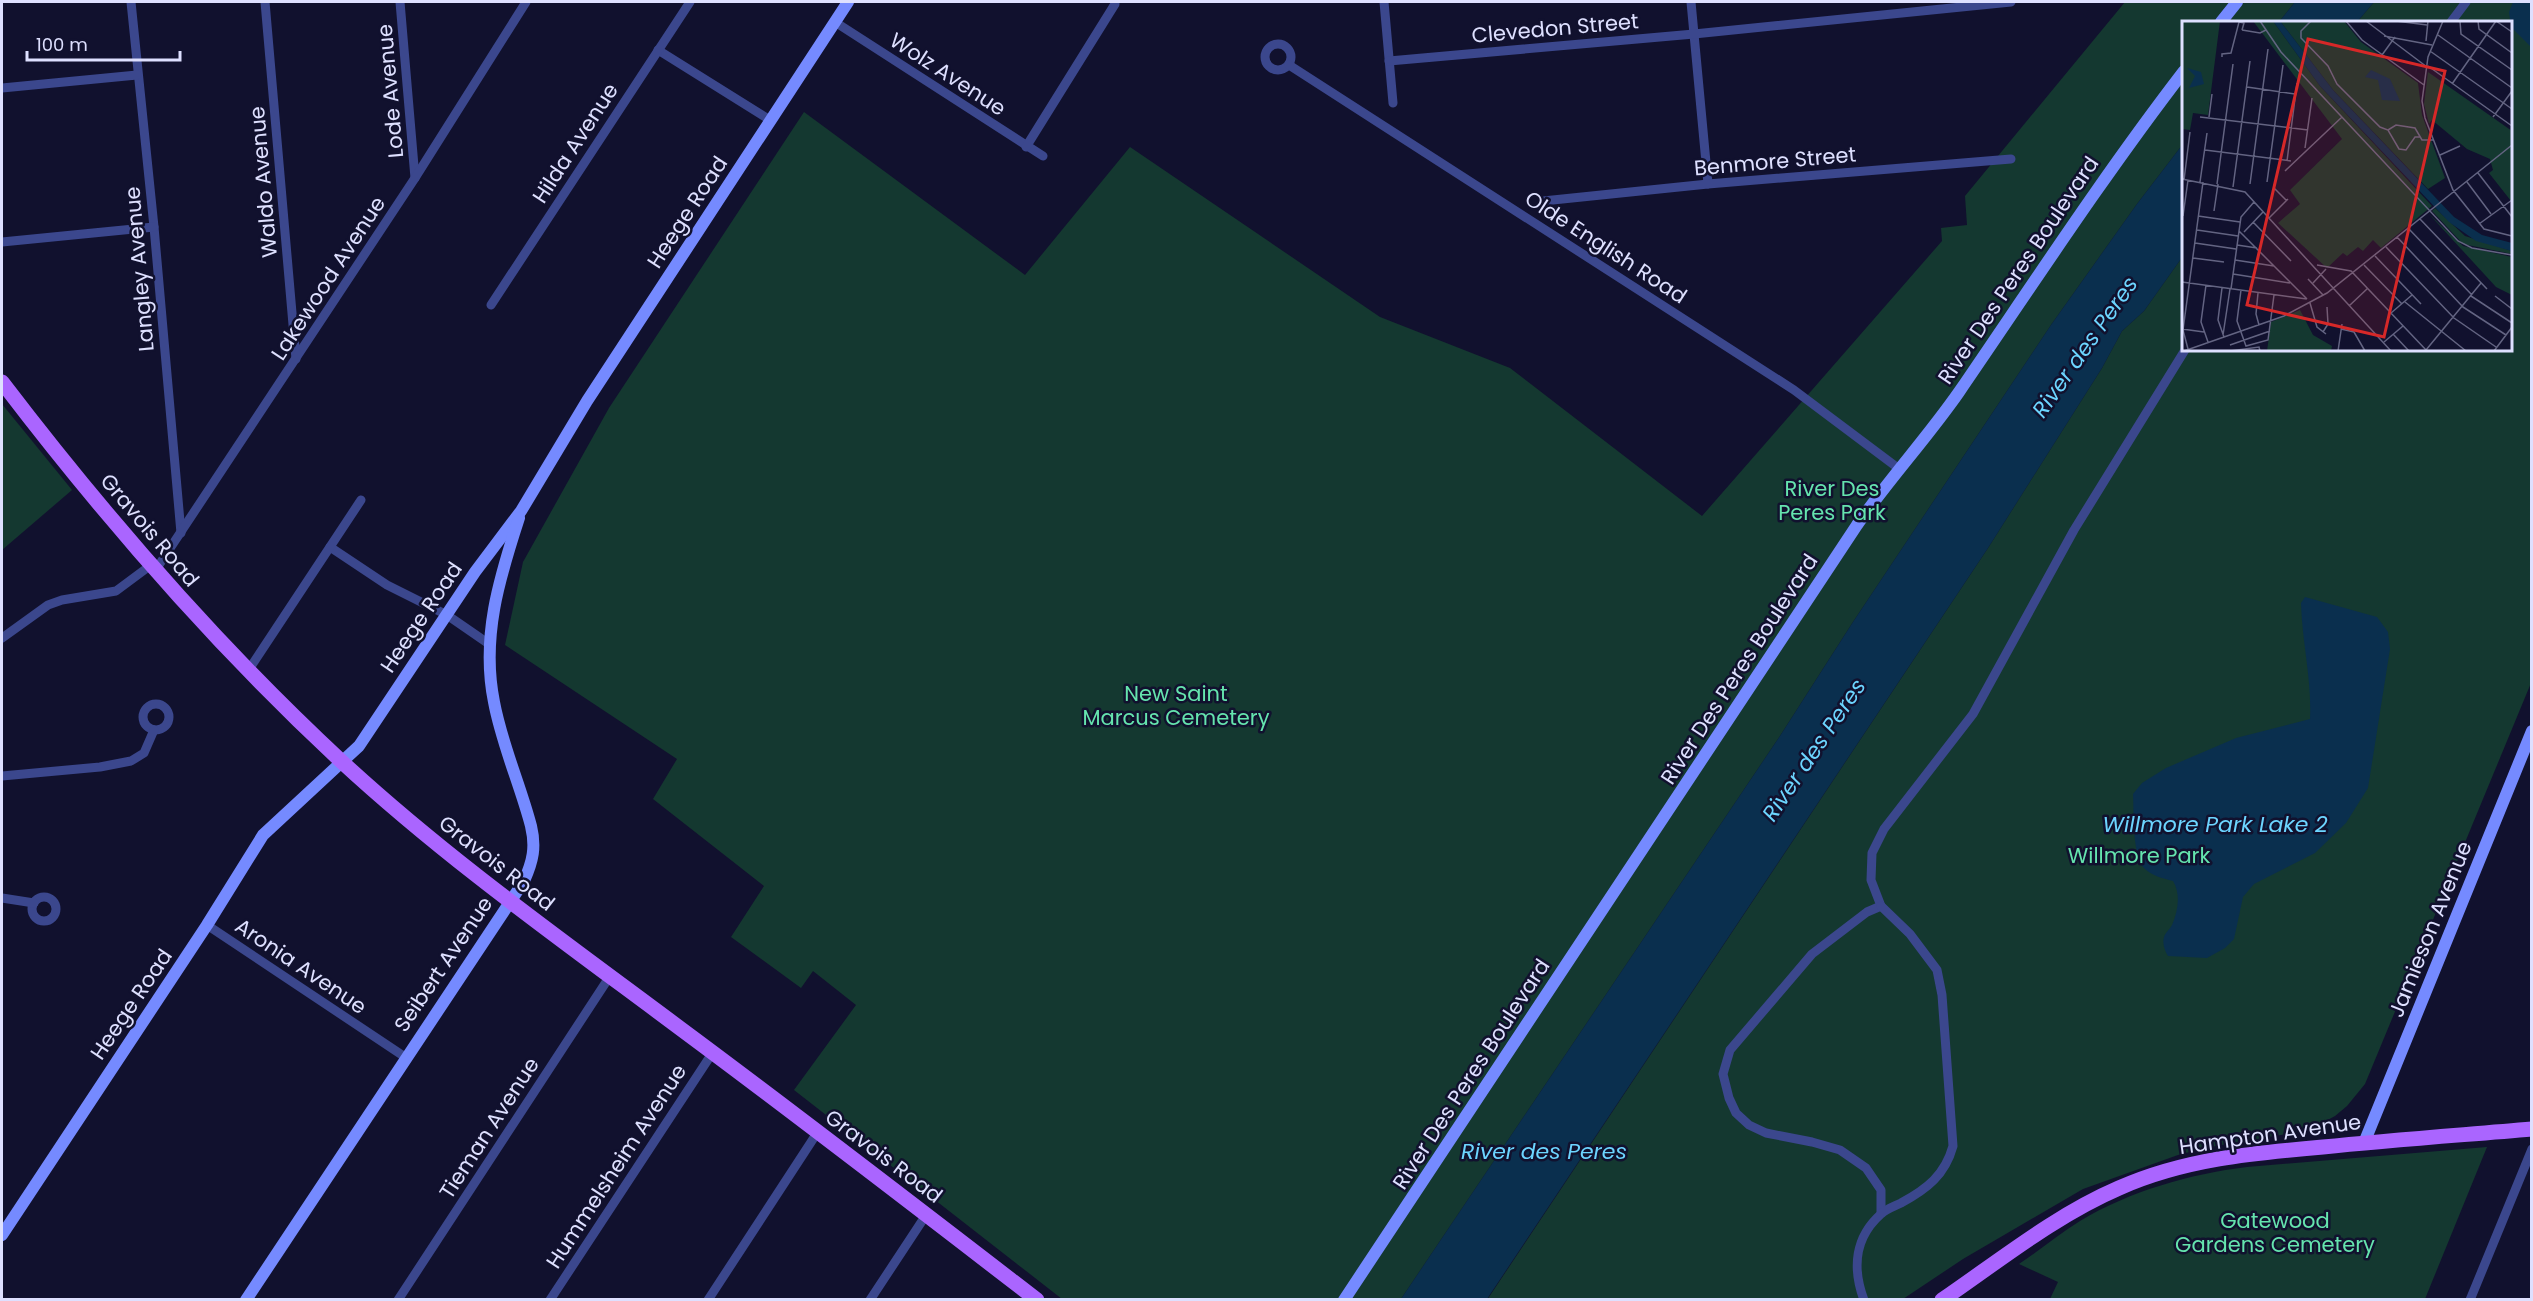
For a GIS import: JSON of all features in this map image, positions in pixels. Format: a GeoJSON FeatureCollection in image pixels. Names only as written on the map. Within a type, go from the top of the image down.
{"type":"FeatureCollection","features":[{"type":"Feature","properties":{"kind":"main road","name":"Gravois Road"},"geometry":{"type":"LineString","coordinates":[[2,382],[153,568],[248,671],[342,762],[421,830],[510,900],[1036,1299]]}},
{"type":"Feature","properties":{"kind":"main road","name":"Hampton Avenue"},"geometry":{"type":"LineString","coordinates":[[1942,1299],[2062,1218],[2117,1188],[2160,1172],[2238,1155],[2532,1129]]}},
{"type":"Feature","properties":{"kind":"street","name":"Langley Avenue"},"geometry":{"type":"LineString","coordinates":[[131,2],[154,227],[181,533]]}},
{"type":"Feature","properties":{"kind":"street","name":"Waldo Avenue"},"geometry":{"type":"LineString","coordinates":[[266,2],[296,359]]}},
{"type":"Feature","properties":{"kind":"street","name":"Lode Avenue"},"geometry":{"type":"LineString","coordinates":[[400,2],[415,178]]}},
{"type":"Feature","properties":{"kind":"street","name":"Lakewood Avenue"},"geometry":{"type":"LineString","coordinates":[[153,568],[181,533],[296,359],[415,178],[526,2]]}},
{"type":"Feature","properties":{"kind":"street","name":"Hilda Avenue"},"geometry":{"type":"LineString","coordinates":[[491,305],[690,2]]}},
{"type":"Feature","properties":{"kind":"street","name":"Heege Road"},"geometry":{"type":"LineString","coordinates":[[2,1235],[207,925],[263,836],[359,746],[495,544],[521,512],[587,401],[848,2]]}},
{"type":"Feature","properties":{"kind":"street"},"geometry":{"type":"LineString","coordinates":[[1384,2],[1393,103]]}},
{"type":"Feature","properties":{"kind":"street"},"geometry":{"type":"LineString","coordinates":[[1691,2],[1708,184]]}},
{"type":"Feature","properties":{"kind":"street","name":"Clevedon Street"},"geometry":{"type":"LineString","coordinates":[[1389,61],[1694,34],[2009,2]]}},
{"type":"Feature","properties":{"kind":"street"},"geometry":{"type":"LineString","coordinates":[[2222,21],[2237,2]]}},
{"type":"Feature","properties":{"kind":"street"},"geometry":{"type":"LineString","coordinates":[[2452,21],[2466,2]]}},
{"type":"Feature","properties":{"kind":"street"},"geometry":{"type":"LineString","coordinates":[[1026,147],[1115,4]]}},
{"type":"Feature","properties":{"kind":"street","name":"Wolz Avenue"},"geometry":{"type":"LineString","coordinates":[[835,22],[1043,156]]}},
{"type":"Feature","properties":{"kind":"street"},"geometry":{"type":"LineString","coordinates":[[658,50],[770,120]]}},
{"type":"Feature","properties":{"kind":"street","name":"Olde English Road"},"geometry":{"type":"LineString","coordinates":[[1289,65],[1794,390],[1899,468]]}},
{"type":"Feature","properties":{"kind":"street","name":"River Des Peres Boulevard"},"geometry":{"type":"LineString","coordinates":[[1344,1299],[1857,525],[1953,399],[2074,220],[2182,74]]}},
{"type":"Feature","properties":{"kind":"street"},"geometry":{"type":"LineString","coordinates":[[2,88],[137,75]]}},
{"type":"Feature","properties":{"kind":"street","name":"Benmore Street"},"geometry":{"type":"LineString","coordinates":[[1543,201],[1708,184],[2011,159]]}},
{"type":"Feature","properties":{"kind":"street"},"geometry":{"type":"LineString","coordinates":[[2,242],[154,227]]}},
{"type":"Feature","properties":{"kind":"street"},"geometry":{"type":"LineString","coordinates":[[1864,1299],[1856,1264],[1860,1240],[1881,1213],[1927,1189],[1949,1161],[1953,1146],[1942,995],[1937,970],[1910,934],[1881,906],[1871,880],[1872,853],[1884,829],[1973,714],[2074,530],[2184,351]]}},
{"type":"Feature","properties":{"kind":"street"},"geometry":{"type":"LineString","coordinates":[[248,671],[361,501]]}},
{"type":"Feature","properties":{"kind":"street","name":"Seibert Avenue"},"geometry":{"type":"LineString","coordinates":[[246,1299],[510,900],[529,870],[533,859],[535,841],[494,703],[489,644],[498,584],[521,512]]}},
{"type":"Feature","properties":{"kind":"street"},"geometry":{"type":"LineString","coordinates":[[330,547],[387,585],[447,615],[489,644]]}},
{"type":"Feature","properties":{"kind":"street"},"geometry":{"type":"LineString","coordinates":[[2,638],[48,605],[62,600],[116,591],[153,568]]}},
{"type":"Feature","properties":{"kind":"street"},"geometry":{"type":"LineString","coordinates":[[2,776],[100,767],[131,761],[144,753],[154,730]]}},
{"type":"Feature","properties":{"kind":"street","name":"Jamieson Avenue"},"geometry":{"type":"LineString","coordinates":[[2364,1143],[2532,730]]}},
{"type":"Feature","properties":{"kind":"street"},"geometry":{"type":"LineString","coordinates":[[2,898],[34,903]]}},
{"type":"Feature","properties":{"kind":"street"},"geometry":{"type":"LineString","coordinates":[[1881,906],[1867,912],[1812,954],[1730,1050],[1723,1074],[1729,1098],[1736,1113],[1749,1125],[1766,1133],[1840,1150],[1866,1168],[1881,1190],[1881,1213]]}},
{"type":"Feature","properties":{"kind":"street","name":"Aronia Avenue"},"geometry":{"type":"LineString","coordinates":[[207,925],[405,1057]]}},
{"type":"Feature","properties":{"kind":"street","name":"Tieman Avenue"},"geometry":{"type":"LineString","coordinates":[[398,1299],[610,976]]}},
{"type":"Feature","properties":{"kind":"street","name":"Hummelsheim Avenue"},"geometry":{"type":"LineString","coordinates":[[550,1299],[713,1052]]}},
{"type":"Feature","properties":{"kind":"street"},"geometry":{"type":"LineString","coordinates":[[708,1299],[817,1132]]}},
{"type":"Feature","properties":{"kind":"street"},"geometry":{"type":"LineString","coordinates":[[2470,1299],[2532,1149]]}},
{"type":"Feature","properties":{"kind":"street"},"geometry":{"type":"LineString","coordinates":[[870,1299],[926,1215]]}},
{"type":"Feature","properties":{"kind":"green space","name":"New Saint Marcus Cemetery"},"geometry":{"type":"Polygon","coordinates":[[[2125,2],[2295,2],[2280,21],[2182,21],[2182,145],[2051,325],[1853,622],[1780,736],[1401,1299],[1062,1299],[794,1090],[856,1005],[813,971],[801,988],[731,937],[764,886],[653,799],[677,759],[505,645],[523,562],[609,408],[804,112],[1025,275],[1130,147],[1380,317],[1510,368],[1702,516],[1942,241],[1941,228],[1967,225],[1965,196],[2125,2]]]}},
{"type":"Feature","properties":{"kind":"green space","name":"Willmore Park"},"geometry":{"type":"Polygon","coordinates":[[[2374,2],[2531,2],[2531,683],[2365,1084],[2347,1106],[2335,1116],[2309,1130],[2205,1148],[2178,1155],[2083,1189],[1963,1259],[1903,1299],[1487,1300],[1988,548],[2102,368],[2122,331],[2144,311],[2182,257],[2182,351],[2512,351],[2512,21],[2358,21],[2374,2]]]}},
{"type":"Feature","properties":{"kind":"green space"},"geometry":{"type":"Polygon","coordinates":[[[2,404],[72,490],[2,550],[2,404]]]}},
{"type":"Feature","properties":{"kind":"green space","name":"Gatewood Gardens Cemetery"},"geometry":{"type":"Polygon","coordinates":[[[2487,1147],[2425,1299],[2050,1299],[2058,1282],[2019,1264],[2072,1226],[2099,1210],[2182,1179],[2247,1167],[2487,1147]]]}},
{"type":"Feature","properties":{"kind":"water"},"geometry":{"type":"Polygon","coordinates":[[[2295,2],[2374,2],[2358,21],[2280,21],[2295,2]]]}},
{"type":"Feature","properties":{"kind":"water"},"geometry":{"type":"Polygon","coordinates":[[[2513,2],[2531,2],[2531,47],[2512,28],[2509,12],[2513,2]]]}},
{"type":"Feature","properties":{"kind":"water","name":"River des Peres"},"geometry":{"type":"Polygon","coordinates":[[[2182,145],[2182,257],[2144,311],[2122,331],[2102,368],[1988,548],[1487,1299],[1401,1299],[1780,736],[1853,622],[2051,325],[2182,145]]]}},
{"type":"Feature","properties":{"kind":"water","name":"Willmore Park Lake 2"},"geometry":{"type":"Polygon","coordinates":[[[2305,597],[2377,617],[2388,632],[2390,649],[2368,788],[2346,823],[2315,853],[2254,884],[2243,897],[2234,939],[2225,948],[2207,958],[2168,956],[2163,940],[2176,914],[2178,903],[2176,886],[2173,881],[2150,873],[2140,862],[2137,854],[2133,794],[2142,783],[2166,768],[2236,738],[2310,719],[2310,690],[2301,603],[2305,597]]]}},
{"type":"Feature","properties":{"kind":"park label","name":"River Des Peres Park"},"geometry":{"type":"Point","coordinates":[1832,500]}}]}
